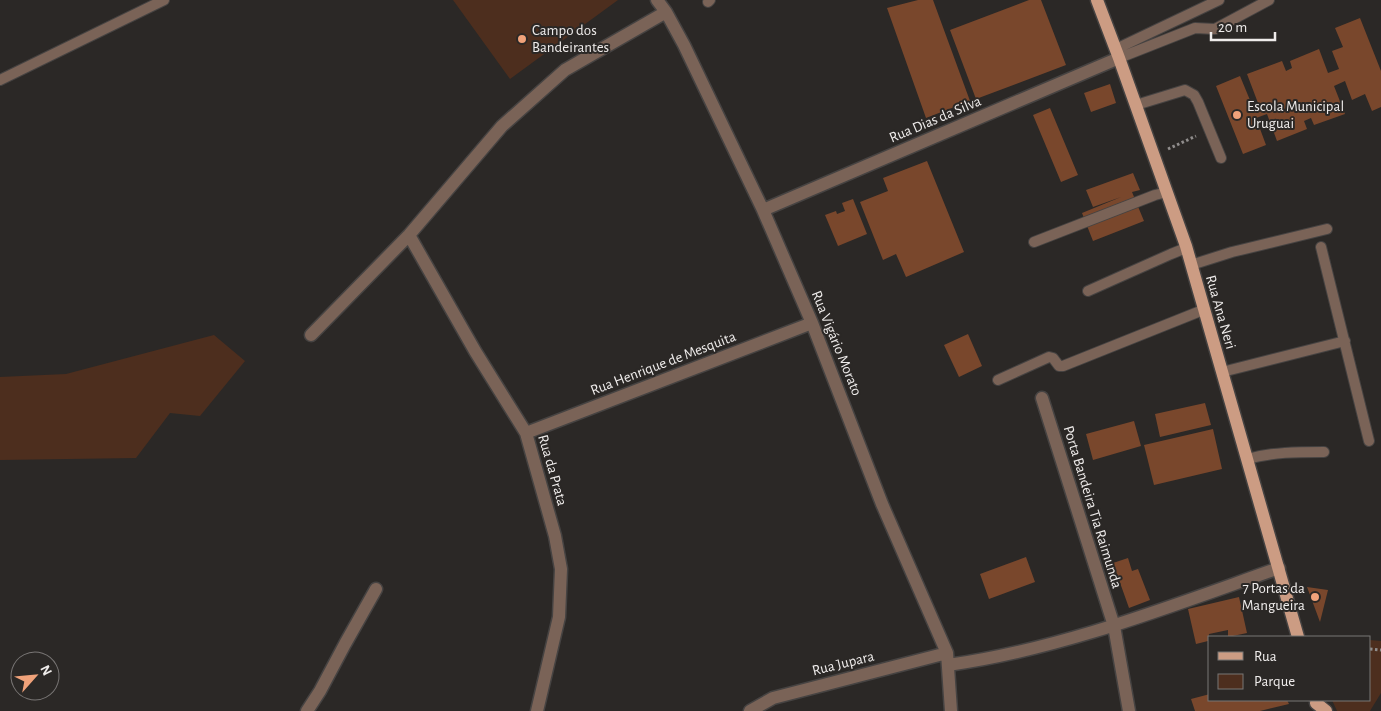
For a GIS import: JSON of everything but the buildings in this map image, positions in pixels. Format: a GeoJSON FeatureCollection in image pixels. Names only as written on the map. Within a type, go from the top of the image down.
{"type":"FeatureCollection","features":[{"type":"Feature","properties":{"kind":"main road","name":"Rua Ana Neri"},"geometry":{"type":"LineString","coordinates":[[1097,0],[1118,53],[1186,248],[1298,636]]}},
{"type":"Feature","properties":{"kind":"street","name":"Rua Vigário Morato"},"geometry":{"type":"LineString","coordinates":[[657,0],[666,12],[684,45],[763,210],[812,323],[882,504],[948,659],[951,711]]}},
{"type":"Feature","properties":{"kind":"street"},"geometry":{"type":"LineString","coordinates":[[310,335],[409,235],[502,126],[565,70],[666,12]]}},
{"type":"Feature","properties":{"kind":"street","name":"Rua Dias da Silva"},"geometry":{"type":"LineString","coordinates":[[763,210],[1118,53]]}},
{"type":"Feature","properties":{"kind":"street","name":"Rua da Prata"},"geometry":{"type":"LineString","coordinates":[[409,235],[474,351],[526,433],[555,536],[562,569],[559,617],[537,711]]}},
{"type":"Feature","properties":{"kind":"street","name":"Rua Henrique de Mesquita"},"geometry":{"type":"LineString","coordinates":[[526,433],[812,323]]}},
{"type":"Feature","properties":{"kind":"street","name":"Porta Bandeira Tia Raimunda"},"geometry":{"type":"LineString","coordinates":[[1042,398],[1114,626],[1129,711]]}},
{"type":"Feature","properties":{"kind":"street"},"geometry":{"type":"LineString","coordinates":[[1114,626],[1279,568]]}},
{"type":"Feature","properties":{"kind":"street"},"geometry":{"type":"LineString","coordinates":[[307,711],[320,692],[376,589]]}},
{"type":"Feature","properties":{"kind":"street","name":"Rua Jupara"},"geometry":{"type":"LineString","coordinates":[[750,711],[773,698],[948,659],[991,659],[1114,626]]}},
{"type":"Feature","properties":{"kind":"lane"},"geometry":{"type":"LineString","coordinates":[[0,80],[164,0]]}},
{"type":"Feature","properties":{"kind":"lane"},"geometry":{"type":"LineString","coordinates":[[1118,53],[1218,0]]}},
{"type":"Feature","properties":{"kind":"lane"},"geometry":{"type":"LineString","coordinates":[[1118,53],[1195,28],[1215,29],[1269,0]]}},
{"type":"Feature","properties":{"kind":"lane"},"geometry":{"type":"LineString","coordinates":[[1136,105],[1185,90],[1194,94],[1211,130],[1221,158]]}},
{"type":"Feature","properties":{"kind":"lane"},"geometry":{"type":"LineString","coordinates":[[1034,242],[1167,192]]}},
{"type":"Feature","properties":{"kind":"lane"},"geometry":{"type":"LineString","coordinates":[[1191,265],[1232,252],[1327,229]]}},
{"type":"Feature","properties":{"kind":"lane"},"geometry":{"type":"LineString","coordinates":[[1321,247],[1369,441]]}},
{"type":"Feature","properties":{"kind":"lane"},"geometry":{"type":"LineString","coordinates":[[1088,291],[1186,248]]}},
{"type":"Feature","properties":{"kind":"lane"},"geometry":{"type":"LineString","coordinates":[[998,380],[1050,358],[1053,358],[1059,366],[1063,366],[1203,310]]}},
{"type":"Feature","properties":{"kind":"lane"},"geometry":{"type":"LineString","coordinates":[[1222,372],[1345,341]]}},
{"type":"Feature","properties":{"kind":"lane"},"geometry":{"type":"LineString","coordinates":[[1248,459],[1283,452],[1324,452]]}},
{"type":"Feature","properties":{"kind":"path"},"geometry":{"type":"LineString","coordinates":[[1154,156],[1211,130]]}},
{"type":"Feature","properties":{"kind":"green space","name":"Campo dos Bandeirantes"},"geometry":{"type":"Polygon","coordinates":[[[453,0],[618,0],[510,79],[453,0]]]}},
{"type":"Feature","properties":{"kind":"green space"},"geometry":{"type":"Polygon","coordinates":[[[214,335],[245,361],[200,416],[170,413],[136,458],[0,460],[0,377],[66,374],[214,335]]]}},
{"type":"Feature","properties":{"kind":"green space"},"geometry":{"type":"Polygon","coordinates":[[[1371,640],[1381,641],[1381,693],[1370,711],[1337,711],[1332,701],[1371,701],[1371,640]]]}},
{"type":"Feature","properties":{"kind":"place","name":"Campo dos Bandeirantes"},"geometry":{"type":"Point","coordinates":[522,39]}},
{"type":"Feature","properties":{"kind":"place","name":"Escola Municipal Uruguai"},"geometry":{"type":"Point","coordinates":[1237,115]}},
{"type":"Feature","properties":{"kind":"place","name":"7 Portas da Mangueira"},"geometry":{"type":"Point","coordinates":[1315,597]}}]}
